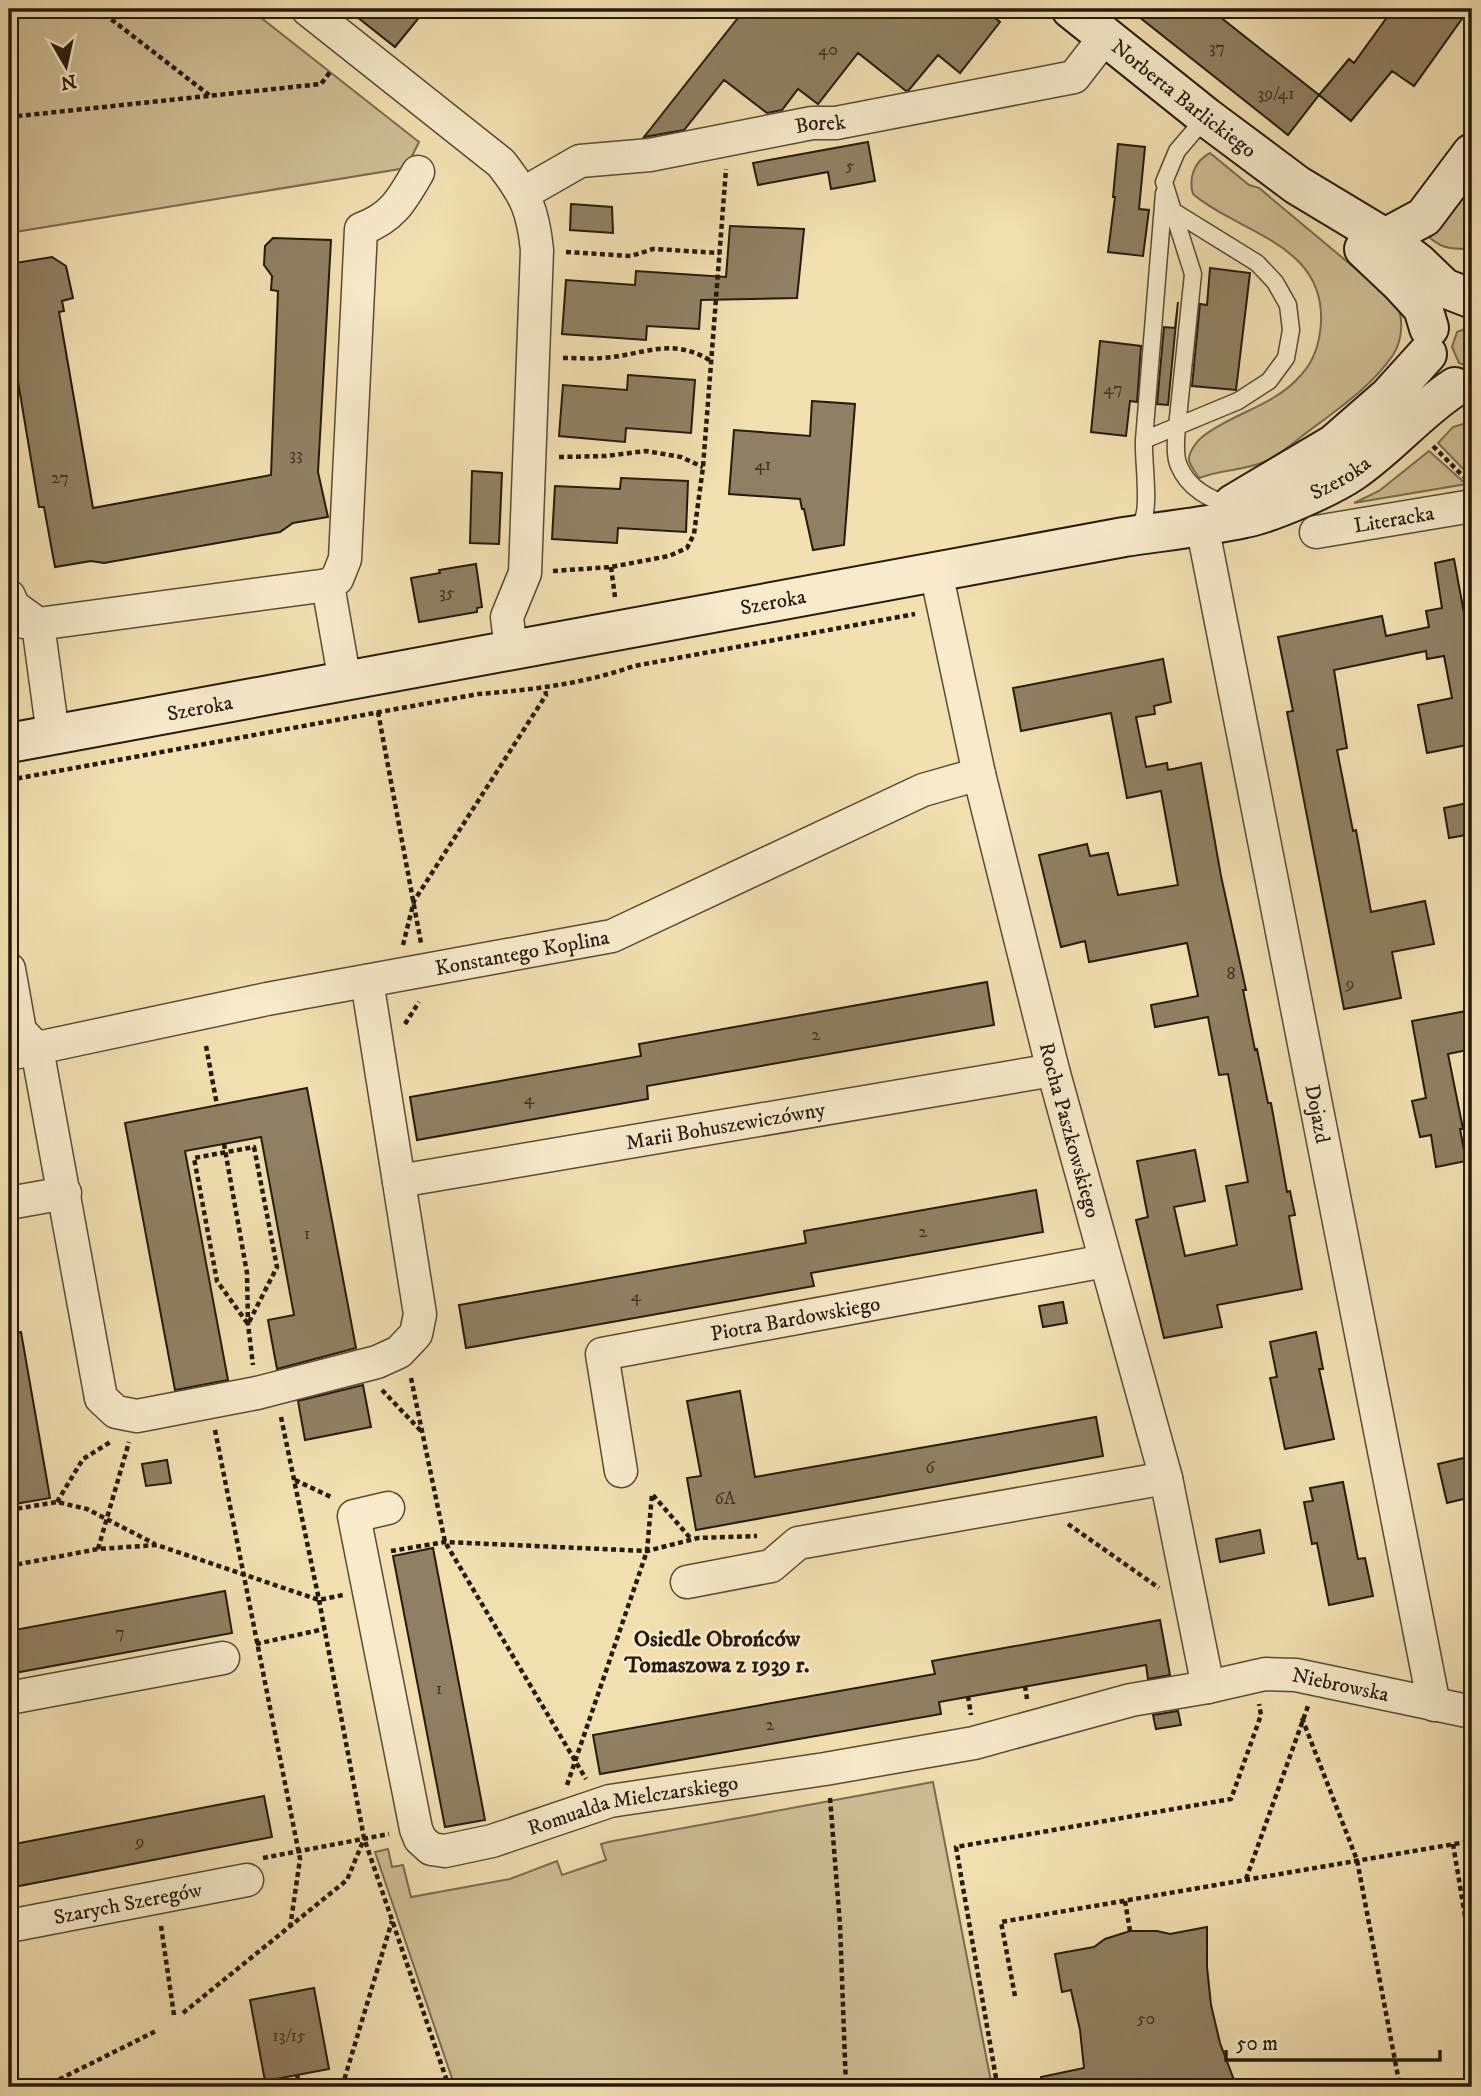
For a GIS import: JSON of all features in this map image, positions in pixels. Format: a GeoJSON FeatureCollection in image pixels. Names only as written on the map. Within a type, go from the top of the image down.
{"type":"FeatureCollection","features":[{"type":"Feature","properties":{"kind":"street"},"geometry":{"type":"LineString","coordinates":[[307,9],[501,163],[524,192],[535,224],[537,250],[526,573],[507,617],[511,651]]}},
{"type":"Feature","properties":{"kind":"street","name":"Norberta Barlickiego"},"geometry":{"type":"LineString","coordinates":[[1071,9],[1206,117],[1297,185],[1385,238],[1418,263],[1444,288],[1471,298]]}},
{"type":"Feature","properties":{"kind":"street","name":"Borek"},"geometry":{"type":"LineString","coordinates":[[524,192],[580,161],[650,155],[812,123],[836,123],[1074,77],[1105,37]]}},
{"type":"Feature","properties":{"kind":"street"},"geometry":{"type":"LineString","coordinates":[[1385,238],[1424,218],[1472,153]]}},
{"type":"Feature","properties":{"kind":"street"},"geometry":{"type":"LineString","coordinates":[[23,622],[328,585],[337,579],[345,559],[361,229],[376,224],[399,205],[418,172]]}},
{"type":"Feature","properties":{"kind":"street","name":"Norberta Barlickiego"},"geometry":{"type":"LineString","coordinates":[[1297,185],[1423,308],[1430,363],[1440,378],[1464,389]]}},
{"type":"Feature","properties":{"kind":"street","name":"Szeroka"},"geometry":{"type":"LineString","coordinates":[[9,743],[511,651],[940,590],[1124,537],[1217,515],[1334,444],[1389,396],[1428,341],[1438,313],[1452,302],[1471,298]]}},
{"type":"Feature","properties":{"kind":"street","name":"Szeroka"},"geometry":{"type":"LineString","coordinates":[[1217,515],[1247,518],[1300,498],[1352,472],[1411,425],[1438,399],[1464,389]]}},
{"type":"Feature","properties":{"kind":"street","name":"Literacka"},"geometry":{"type":"LineString","coordinates":[[1316,532],[1472,506]]}},
{"type":"Feature","properties":{"kind":"street","name":"Dojazd"},"geometry":{"type":"LineString","coordinates":[[1217,515],[1434,1705]]}},
{"type":"Feature","properties":{"kind":"street"},"geometry":{"type":"LineString","coordinates":[[328,585],[345,682]]}},
{"type":"Feature","properties":{"kind":"street","name":"Rocha Paszkowskiego"},"geometry":{"type":"LineString","coordinates":[[940,590],[979,774],[1052,1070],[1166,1478],[1208,1687]]}},
{"type":"Feature","properties":{"kind":"street"},"geometry":{"type":"LineString","coordinates":[[9,596],[23,622],[53,735]]}},
{"type":"Feature","properties":{"kind":"street","name":"Konstantego Koplina"},"geometry":{"type":"LineString","coordinates":[[23,1051],[267,999],[612,936],[923,790],[979,774]]}},
{"type":"Feature","properties":{"kind":"street"},"geometry":{"type":"LineString","coordinates":[[9,969],[23,1051],[65,1192],[101,1398],[134,1424],[370,1364],[399,1352],[416,1334],[420,1314],[367,981]]}},
{"type":"Feature","properties":{"kind":"street","name":"Marii Bohuszewiczówny"},"geometry":{"type":"LineString","coordinates":[[398,1181],[1052,1070]]}},
{"type":"Feature","properties":{"kind":"street"},"geometry":{"type":"LineString","coordinates":[[9,1203],[65,1192]]}},
{"type":"Feature","properties":{"kind":"street","name":"Piotra Bardowskiego"},"geometry":{"type":"LineString","coordinates":[[621,1471],[601,1354],[1105,1261]]}},
{"type":"Feature","properties":{"kind":"street"},"geometry":{"type":"LineString","coordinates":[[687,1582],[771,1566],[799,1543],[1166,1478]]}},
{"type":"Feature","properties":{"kind":"street"},"geometry":{"type":"LineString","coordinates":[[354,1516],[388,1508]]}},
{"type":"Feature","properties":{"kind":"street","name":"Romualda Mielczarskiego"},"geometry":{"type":"LineString","coordinates":[[354,1516],[416,1829],[420,1839],[431,1849],[445,1851],[492,1840],[610,1801],[825,1769],[974,1743],[1131,1700],[1208,1687]]}},
{"type":"Feature","properties":{"kind":"street"},"geometry":{"type":"LineString","coordinates":[[9,1698],[223,1658]]}},
{"type":"Feature","properties":{"kind":"street","name":"Niebrowska"},"geometry":{"type":"LineString","coordinates":[[1208,1687],[1265,1674],[1296,1675],[1472,1712]]}},
{"type":"Feature","properties":{"kind":"street","name":"Szarych Szeregów"},"geometry":{"type":"LineString","coordinates":[[9,1926],[247,1880]]}},
{"type":"Feature","properties":{"kind":"lane"},"geometry":{"type":"LineString","coordinates":[[1124,537],[1142,521],[1147,505],[1143,465],[1144,440],[1164,182],[1177,151],[1206,117]]}},
{"type":"Feature","properties":{"kind":"lane"},"geometry":{"type":"LineString","coordinates":[[1164,182],[1194,274],[1175,445],[1178,466],[1195,488],[1214,501],[1217,515]]}},
{"type":"Feature","properties":{"kind":"lane"},"geometry":{"type":"LineString","coordinates":[[1144,440],[1238,401],[1269,381],[1286,358],[1291,330],[1288,305],[1266,272],[1257,263],[1173,211]]}},
{"type":"Feature","properties":{"kind":"path"},"geometry":{"type":"LineString","coordinates":[[98,9],[210,95]]}},
{"type":"Feature","properties":{"kind":"path"},"geometry":{"type":"LineString","coordinates":[[9,117],[321,85],[330,72]]}},
{"type":"Feature","properties":{"kind":"path"},"geometry":{"type":"LineString","coordinates":[[526,573],[611,567],[669,556],[687,548],[694,534],[703,467],[728,140]]}},
{"type":"Feature","properties":{"kind":"path"},"geometry":{"type":"LineString","coordinates":[[537,250],[631,256],[653,249],[720,253]]}},
{"type":"Feature","properties":{"kind":"path"},"geometry":{"type":"LineString","coordinates":[[534,358],[604,358],[658,348],[696,352],[712,362]]}},
{"type":"Feature","properties":{"kind":"path"},"geometry":{"type":"LineString","coordinates":[[1411,425],[1472,485]]}},
{"type":"Feature","properties":{"kind":"path"},"geometry":{"type":"LineString","coordinates":[[530,458],[606,456],[646,451],[681,457],[703,467]]}},
{"type":"Feature","properties":{"kind":"path"},"geometry":{"type":"LineString","coordinates":[[9,780],[478,694],[545,688],[603,677],[634,666],[940,590]]}},
{"type":"Feature","properties":{"kind":"path"},"geometry":{"type":"LineString","coordinates":[[401,951],[414,901],[546,695],[545,688]]}},
{"type":"Feature","properties":{"kind":"path"},"geometry":{"type":"LineString","coordinates":[[378,712],[422,947]]}},
{"type":"Feature","properties":{"kind":"path"},"geometry":{"type":"LineString","coordinates":[[206,1046],[217,1105]]}},
{"type":"Feature","properties":{"kind":"path"},"geometry":{"type":"LineString","coordinates":[[224,1144],[247,1273],[248,1324],[257,1393],[277,1398],[364,1838],[449,2087]]}},
{"type":"Feature","properties":{"kind":"path"},"geometry":{"type":"LineString","coordinates":[[254,1147],[276,1268],[248,1324],[217,1281],[194,1158],[254,1147]]}},
{"type":"Feature","properties":{"kind":"path"},"geometry":{"type":"LineString","coordinates":[[405,1345],[445,1542],[592,1788]]}},
{"type":"Feature","properties":{"kind":"path"},"geometry":{"type":"LineString","coordinates":[[370,1364],[371,1379],[422,1433]]}},
{"type":"Feature","properties":{"kind":"path"},"geometry":{"type":"LineString","coordinates":[[210,1403],[300,1858],[290,1928]]}},
{"type":"Feature","properties":{"kind":"path"},"geometry":{"type":"LineString","coordinates":[[58,1502],[83,1459],[134,1424]]}},
{"type":"Feature","properties":{"kind":"path"},"geometry":{"type":"LineString","coordinates":[[99,1549],[134,1424]]}},
{"type":"Feature","properties":{"kind":"path"},"geometry":{"type":"LineString","coordinates":[[294,1479],[344,1503],[354,1516]]}},
{"type":"Feature","properties":{"kind":"path"},"geometry":{"type":"LineString","coordinates":[[562,1797],[648,1551],[652,1494],[692,1540]]}},
{"type":"Feature","properties":{"kind":"path"},"geometry":{"type":"LineString","coordinates":[[1062,1496],[1068,1524],[1166,1592]]}},
{"type":"Feature","properties":{"kind":"path"},"geometry":{"type":"LineString","coordinates":[[9,1510],[58,1502],[87,1509],[157,1545],[319,1600],[370,1590]]}},
{"type":"Feature","properties":{"kind":"path"},"geometry":{"type":"LineString","coordinates":[[383,1554],[445,1542],[648,1551],[698,1538],[767,1535]]}},
{"type":"Feature","properties":{"kind":"path"},"geometry":{"type":"LineString","coordinates":[[9,1566],[99,1549],[157,1545]]}},
{"type":"Feature","properties":{"kind":"path"},"geometry":{"type":"LineString","coordinates":[[996,2078],[956,1847],[1231,1799],[1261,1715],[1258,1701],[1252,1697]]}},
{"type":"Feature","properties":{"kind":"path"},"geometry":{"type":"LineString","coordinates":[[1246,1879],[1306,1707],[1313,1703]]}},
{"type":"Feature","properties":{"kind":"path"},"geometry":{"type":"LineString","coordinates":[[1302,1718],[1357,1860],[1400,2087]]}},
{"type":"Feature","properties":{"kind":"path"},"geometry":{"type":"LineString","coordinates":[[825,1769],[830,1795],[840,1925],[846,2087]]}},
{"type":"Feature","properties":{"kind":"path"},"geometry":{"type":"LineString","coordinates":[[183,2013],[347,1880],[364,1838]]}},
{"type":"Feature","properties":{"kind":"path"},"geometry":{"type":"LineString","coordinates":[[1015,1996],[1001,1922],[1472,1840]]}},
{"type":"Feature","properties":{"kind":"path"},"geometry":{"type":"LineString","coordinates":[[1452,1844],[1472,1958]]}},
{"type":"Feature","properties":{"kind":"path"},"geometry":{"type":"LineString","coordinates":[[1125,1901],[1130,1931]]}},
{"type":"Feature","properties":{"kind":"path"},"geometry":{"type":"LineString","coordinates":[[342,2087],[393,1920]]}},
{"type":"Feature","properties":{"kind":"path"},"geometry":{"type":"LineString","coordinates":[[160,1921],[174,2015]]}},
{"type":"Feature","properties":{"kind":"path"},"geometry":{"type":"LineString","coordinates":[[44,2087],[156,2031]]}},
{"type":"Feature","properties":{"kind":"path"},"geometry":{"type":"LineString","coordinates":[[297,2075],[300,2087]]}},
{"type":"Feature","properties":{"kind":"shaded area"},"geometry":{"type":"Polygon","coordinates":[[[9,9],[250,9],[419,142],[406,168],[9,233],[9,9]]]}},
{"type":"Feature","properties":{"kind":"shaded area"},"geometry":{"type":"Polygon","coordinates":[[[1210,153],[1249,185],[1259,188],[1393,300],[1399,312],[1401,327],[1399,342],[1393,355],[1374,378],[1284,450],[1258,464],[1199,478],[1189,460],[1195,444],[1214,429],[1291,386],[1313,357],[1321,322],[1317,291],[1300,263],[1275,243],[1219,212],[1193,194],[1191,182],[1194,170],[1200,160],[1210,153]]]}},
{"type":"Feature","properties":{"kind":"shaded area"},"geometry":{"type":"Polygon","coordinates":[[[1472,170],[1472,249],[1445,247],[1422,231],[1472,170]]]}},
{"type":"Feature","properties":{"kind":"shaded area"},"geometry":{"type":"Polygon","coordinates":[[[1472,326],[1472,368],[1459,363],[1452,347],[1457,332],[1472,326]]]}},
{"type":"Feature","properties":{"kind":"shaded area"},"geometry":{"type":"Polygon","coordinates":[[[1472,421],[1472,478],[1438,443],[1453,427],[1472,421]]]}},
{"type":"Feature","properties":{"kind":"shaded area"},"geometry":{"type":"Polygon","coordinates":[[[1429,451],[1466,484],[1354,503],[1379,491],[1429,451]]]}},
{"type":"Feature","properties":{"kind":"shaded area"},"geometry":{"type":"Polygon","coordinates":[[[933,1782],[992,2087],[455,2087],[375,1852],[388,1849],[392,1867],[403,1865],[411,1897],[510,1879],[557,1861],[562,1875],[606,1860],[601,1844],[613,1841],[933,1782]]]}},
{"type":"Feature","properties":{"kind":"building"},"geometry":{"type":"Polygon","coordinates":[[[347,9],[426,9],[395,47],[347,9]]]}},
{"type":"Feature","properties":{"kind":"building"},"geometry":{"type":"Polygon","coordinates":[[[745,9],[984,9],[1000,22],[960,73],[938,55],[906,91],[858,53],[818,104],[798,89],[782,110],[767,113],[724,80],[684,130],[644,137],[745,9]]]}},
{"type":"Feature","properties":{"kind":"building"},"geometry":{"type":"Polygon","coordinates":[[[1129,9],[1210,9],[1319,95],[1288,135],[1129,9]]]}},
{"type":"Feature","properties":{"kind":"building"},"geometry":{"type":"Polygon","coordinates":[[[1393,9],[1469,9],[1414,86],[1392,71],[1351,121],[1319,95],[1349,59],[1354,63],[1393,9]]]}},
{"type":"Feature","properties":{"kind":"building"},"geometry":{"type":"Polygon","coordinates":[[[868,142],[875,181],[831,189],[828,172],[758,185],[753,163],[868,142]]]}},
{"type":"Feature","properties":{"kind":"building"},"geometry":{"type":"Polygon","coordinates":[[[1118,144],[1145,147],[1139,209],[1149,210],[1143,256],[1108,252],[1118,144]]]}},
{"type":"Feature","properties":{"kind":"building"},"geometry":{"type":"Polygon","coordinates":[[[571,204],[612,207],[613,233],[570,230],[571,204]]]}},
{"type":"Feature","properties":{"kind":"building"},"geometry":{"type":"Polygon","coordinates":[[[730,226],[804,229],[797,298],[701,300],[699,329],[647,326],[646,340],[562,334],[566,280],[635,285],[636,271],[726,277],[730,226]]]}},
{"type":"Feature","properties":{"kind":"building"},"geometry":{"type":"Polygon","coordinates":[[[273,238],[331,240],[318,472],[328,517],[293,523],[280,532],[104,563],[91,561],[55,567],[44,507],[39,507],[9,328],[9,264],[52,257],[66,266],[73,298],[62,301],[64,311],[59,312],[93,508],[271,475],[278,291],[271,290],[272,276],[264,265],[265,246],[273,238]]]}},
{"type":"Feature","properties":{"kind":"building"},"geometry":{"type":"Polygon","coordinates":[[[1210,268],[1250,273],[1236,390],[1192,386],[1200,304],[1207,305],[1210,268]]]}},
{"type":"Feature","properties":{"kind":"building"},"geometry":{"type":"Polygon","coordinates":[[[1178,302],[1168,405],[1157,404],[1164,327],[1175,328],[1178,302]]]}},
{"type":"Feature","properties":{"kind":"building"},"geometry":{"type":"Polygon","coordinates":[[[1100,341],[1141,346],[1137,402],[1130,401],[1126,436],[1091,432],[1100,341]]]}},
{"type":"Feature","properties":{"kind":"building"},"geometry":{"type":"Polygon","coordinates":[[[628,375],[695,380],[691,433],[626,428],[625,442],[559,436],[563,385],[627,390],[628,375]]]}},
{"type":"Feature","properties":{"kind":"building"},"geometry":{"type":"Polygon","coordinates":[[[812,401],[855,404],[844,545],[813,550],[800,499],[729,494],[734,430],[810,436],[812,401]]]}},
{"type":"Feature","properties":{"kind":"building"},"geometry":{"type":"Polygon","coordinates":[[[472,471],[502,473],[499,544],[470,543],[472,471]]]}},
{"type":"Feature","properties":{"kind":"building"},"geometry":{"type":"Polygon","coordinates":[[[621,478],[688,481],[686,532],[618,528],[617,543],[552,539],[555,486],[620,489],[621,478]]]}},
{"type":"Feature","properties":{"kind":"building"},"geometry":{"type":"Polygon","coordinates":[[[1454,559],[1472,656],[1472,744],[1427,753],[1418,705],[1452,698],[1444,656],[1427,659],[1426,651],[1334,670],[1347,748],[1337,750],[1353,831],[1356,830],[1371,912],[1425,901],[1434,944],[1392,952],[1401,998],[1344,1009],[1287,712],[1293,711],[1278,637],[1382,616],[1386,636],[1429,627],[1426,611],[1442,608],[1435,563],[1454,559]]]}},
{"type":"Feature","properties":{"kind":"building"},"geometry":{"type":"Polygon","coordinates":[[[476,564],[482,607],[477,608],[477,612],[419,622],[411,578],[476,564]]]}},
{"type":"Feature","properties":{"kind":"building"},"geometry":{"type":"Polygon","coordinates":[[[1163,659],[1171,702],[1154,706],[1155,714],[1136,717],[1146,767],[1167,763],[1168,770],[1201,763],[1221,876],[1246,990],[1243,990],[1255,1050],[1257,1049],[1268,1103],[1271,1103],[1287,1192],[1290,1191],[1295,1215],[1289,1216],[1302,1289],[1217,1305],[1222,1327],[1164,1338],[1136,1220],[1148,1217],[1137,1161],[1195,1150],[1205,1201],[1174,1207],[1185,1256],[1237,1245],[1226,1186],[1248,1182],[1228,1074],[1219,1075],[1208,1017],[1155,1027],[1151,1005],[1198,996],[1187,943],[1089,962],[1085,941],[1061,947],[1039,855],[1087,844],[1090,856],[1108,853],[1118,895],[1178,885],[1161,791],[1127,798],[1111,713],[1021,731],[1013,688],[1163,659]]]}},
{"type":"Feature","properties":{"kind":"building"},"geometry":{"type":"Polygon","coordinates":[[[1472,802],[1472,834],[1449,838],[1444,808],[1472,802]]]}},
{"type":"Feature","properties":{"kind":"building"},"geometry":{"type":"Polygon","coordinates":[[[987,982],[994,1025],[647,1086],[648,1099],[417,1140],[410,1097],[641,1056],[639,1044],[987,982]]]}},
{"type":"Feature","properties":{"kind":"building"},"geometry":{"type":"Polygon","coordinates":[[[1472,1010],[1472,1049],[1448,1054],[1463,1129],[1460,1129],[1466,1161],[1436,1167],[1431,1135],[1420,1137],[1412,1101],[1426,1098],[1412,1021],[1472,1010]]]}},
{"type":"Feature","properties":{"kind":"building"},"geometry":{"type":"Polygon","coordinates":[[[307,1088],[356,1348],[277,1369],[268,1320],[294,1315],[261,1137],[185,1151],[228,1380],[175,1390],[125,1123],[307,1088]]]}},
{"type":"Feature","properties":{"kind":"building"},"geometry":{"type":"Polygon","coordinates":[[[1036,1190],[1043,1232],[811,1273],[814,1286],[466,1348],[459,1305],[806,1243],[804,1231],[1036,1190]]]}},
{"type":"Feature","properties":{"kind":"building"},"geometry":{"type":"Polygon","coordinates":[[[1063,1302],[1067,1323],[1043,1327],[1039,1306],[1063,1302]]]}},
{"type":"Feature","properties":{"kind":"building"},"geometry":{"type":"Polygon","coordinates":[[[21,1332],[50,1498],[9,1505],[9,1333],[21,1332]]]}},
{"type":"Feature","properties":{"kind":"building"},"geometry":{"type":"Polygon","coordinates":[[[1316,1332],[1323,1369],[1319,1369],[1334,1439],[1285,1449],[1270,1378],[1277,1377],[1270,1342],[1316,1332]]]}},
{"type":"Feature","properties":{"kind":"building"},"geometry":{"type":"Polygon","coordinates":[[[363,1385],[371,1427],[305,1440],[298,1401],[363,1385]]]}},
{"type":"Feature","properties":{"kind":"building"},"geometry":{"type":"Polygon","coordinates":[[[740,1391],[755,1477],[1096,1417],[1103,1456],[696,1530],[687,1478],[701,1476],[687,1401],[740,1391]]]}},
{"type":"Feature","properties":{"kind":"building"},"geometry":{"type":"Polygon","coordinates":[[[1472,1456],[1472,1497],[1447,1503],[1438,1464],[1472,1456]]]}},
{"type":"Feature","properties":{"kind":"building"},"geometry":{"type":"Polygon","coordinates":[[[167,1460],[171,1483],[146,1486],[142,1464],[167,1460]]]}},
{"type":"Feature","properties":{"kind":"building"},"geometry":{"type":"Polygon","coordinates":[[[1343,1482],[1358,1559],[1365,1558],[1373,1596],[1329,1605],[1317,1543],[1312,1544],[1304,1502],[1313,1501],[1310,1488],[1343,1482]]]}},
{"type":"Feature","properties":{"kind":"building"},"geometry":{"type":"Polygon","coordinates":[[[1260,1530],[1264,1553],[1220,1562],[1216,1539],[1260,1530]]]}},
{"type":"Feature","properties":{"kind":"building"},"geometry":{"type":"Polygon","coordinates":[[[433,1548],[485,1820],[445,1827],[393,1556],[433,1548]]]}},
{"type":"Feature","properties":{"kind":"building"},"geometry":{"type":"Polygon","coordinates":[[[225,1591],[232,1633],[9,1674],[9,1631],[225,1591]]]}},
{"type":"Feature","properties":{"kind":"building"},"geometry":{"type":"Polygon","coordinates":[[[1160,1620],[1170,1675],[1148,1679],[1146,1665],[939,1702],[941,1714],[600,1774],[593,1735],[935,1674],[932,1661],[1160,1620]]]}},
{"type":"Feature","properties":{"kind":"building"},"geometry":{"type":"Polygon","coordinates":[[[1178,1711],[1181,1725],[1156,1729],[1153,1715],[1178,1711]]]}},
{"type":"Feature","properties":{"kind":"building"},"geometry":{"type":"Polygon","coordinates":[[[264,1796],[272,1837],[9,1888],[9,1845],[264,1796]]]}},
{"type":"Feature","properties":{"kind":"building"},"geometry":{"type":"Polygon","coordinates":[[[1207,1927],[1211,2005],[1220,2043],[1234,2080],[1193,2087],[1042,2087],[1041,2077],[1084,2068],[1080,2030],[1071,1990],[1062,1992],[1055,1954],[1094,1947],[1105,1939],[1130,1931],[1170,1934],[1207,1927]]]}},
{"type":"Feature","properties":{"kind":"building"},"geometry":{"type":"Polygon","coordinates":[[[314,1988],[329,2069],[265,2081],[250,2000],[314,1988]]]}},
{"type":"Feature","properties":{"kind":"district","name":"Osiedle Obrońców Tomaszowa z 1939 r."},"geometry":{"type":"Point","coordinates":[717,1651]}}]}
